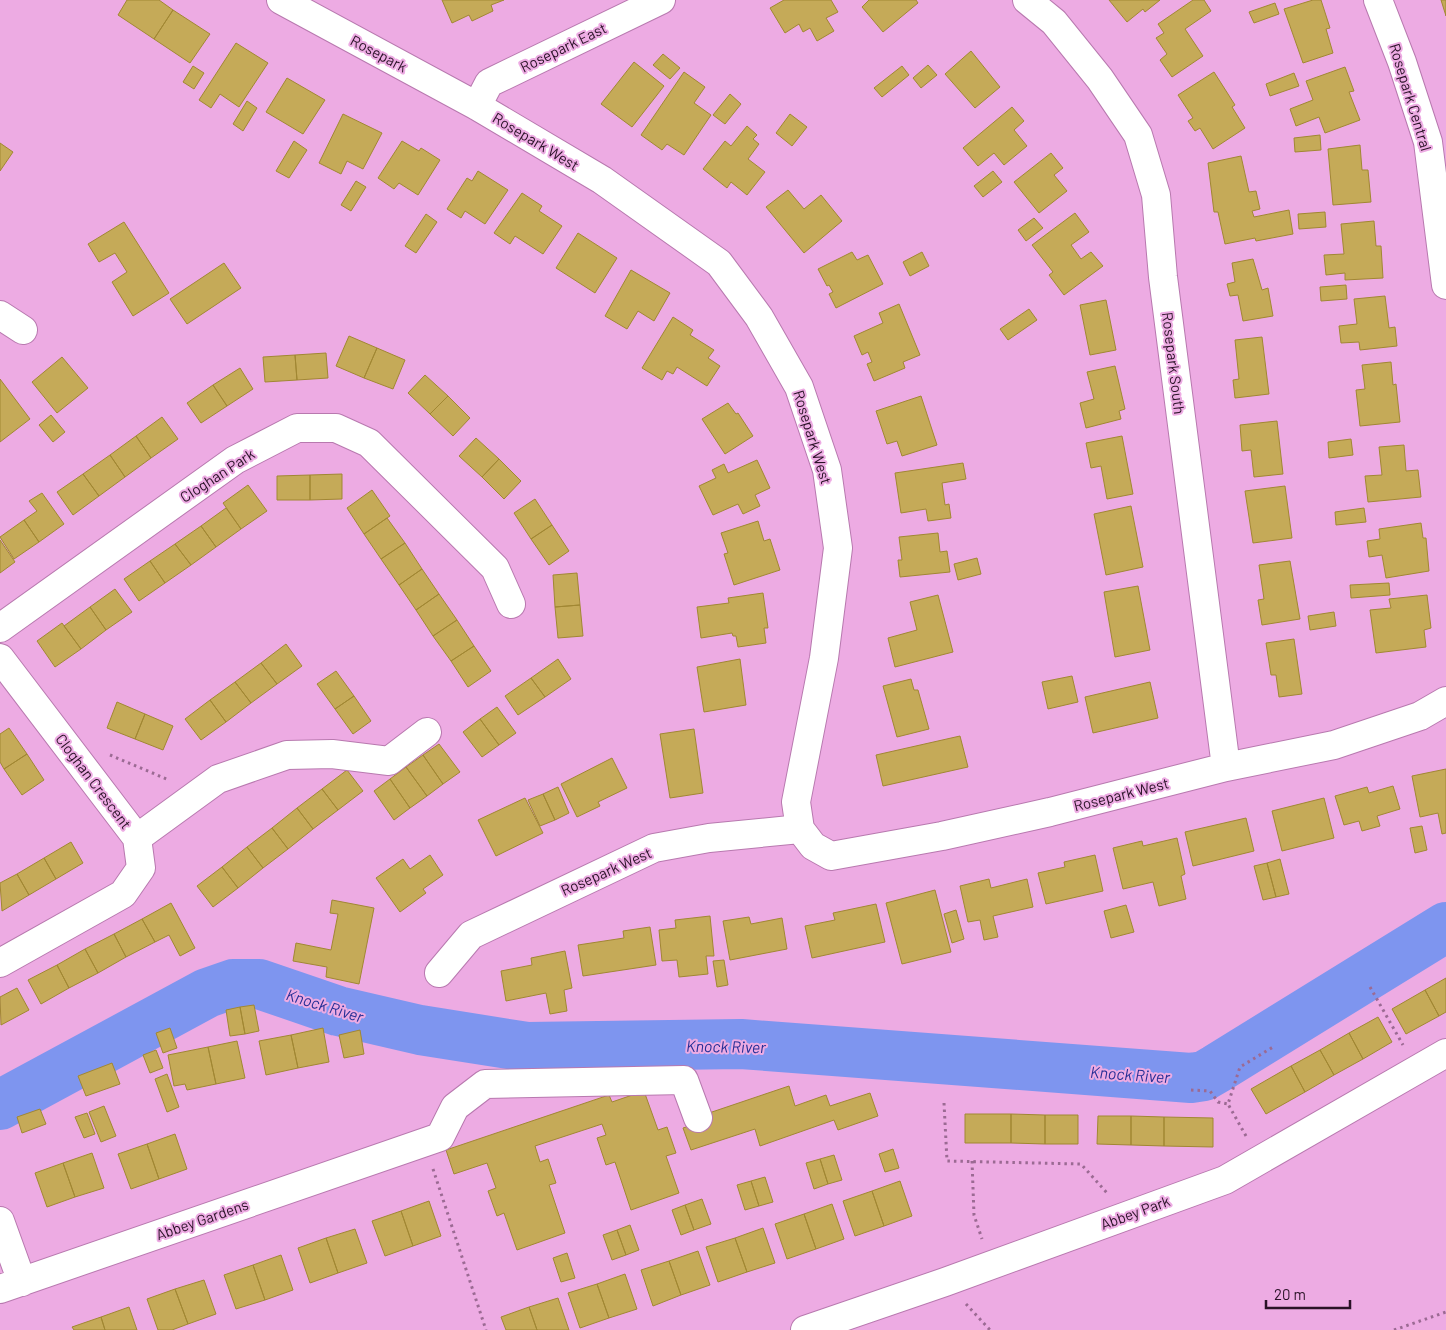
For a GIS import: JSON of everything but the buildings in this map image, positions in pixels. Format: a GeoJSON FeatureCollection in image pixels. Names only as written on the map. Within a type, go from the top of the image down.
{"type":"FeatureCollection","features":[{"type":"Feature","properties":{"kind":"street","name":"Rosepark"},"geometry":{"type":"LineString","coordinates":[[281,0],[477,106]]}},
{"type":"Feature","properties":{"kind":"street","name":"Rosepark East"},"geometry":{"type":"LineString","coordinates":[[477,106],[489,83],[661,0]]}},
{"type":"Feature","properties":{"kind":"street","name":"Rosepark South"},"geometry":{"type":"LineString","coordinates":[[1027,0],[1054,22],[1100,79],[1138,135],[1156,195],[1163,277],[1226,767]]}},
{"type":"Feature","properties":{"kind":"street","name":"Rosepark Central"},"geometry":{"type":"LineString","coordinates":[[1378,0],[1402,62],[1428,142],[1446,286]]}},
{"type":"Feature","properties":{"kind":"street","name":"Rosepark West"},"geometry":{"type":"LineString","coordinates":[[477,106],[602,180],[719,263],[759,317],[799,387],[827,470],[838,548],[824,658],[796,802],[800,829],[813,846],[831,856],[951,834],[1226,767],[1334,745],[1420,716],[1446,702]]}},
{"type":"Feature","properties":{"kind":"street"},"geometry":{"type":"LineString","coordinates":[[0,315],[23,330]]}},
{"type":"Feature","properties":{"kind":"street","name":"Cloghan Park"},"geometry":{"type":"LineString","coordinates":[[0,628],[235,460],[297,428],[336,428],[369,443],[495,568],[511,604]]}},
{"type":"Feature","properties":{"kind":"street","name":"Cloghan Crescent"},"geometry":{"type":"LineString","coordinates":[[0,658],[138,838],[141,868],[123,894],[0,963]]}},
{"type":"Feature","properties":{"kind":"street"},"geometry":{"type":"LineString","coordinates":[[138,838],[218,779],[287,755],[332,754],[389,761],[427,732]]}},
{"type":"Feature","properties":{"kind":"street","name":"Rosepark West"},"geometry":{"type":"LineString","coordinates":[[439,973],[471,936],[654,848],[709,838],[800,829]]}},
{"type":"Feature","properties":{"kind":"street","name":"Abbey Park"},"geometry":{"type":"LineString","coordinates":[[805,1330],[1225,1180],[1446,1053]]}},
{"type":"Feature","properties":{"kind":"street","name":"Abbey Gardens"},"geometry":{"type":"LineString","coordinates":[[11,1285],[440,1137],[455,1107],[485,1084],[684,1080],[698,1118]]}},
{"type":"Feature","properties":{"kind":"street"},"geometry":{"type":"LineString","coordinates":[[0,1221],[11,1285]]}},
{"type":"Feature","properties":{"kind":"path"},"geometry":{"type":"LineString","coordinates":[[70,751],[95,749],[181,784],[196,795]]}},
{"type":"Feature","properties":{"kind":"path"},"geometry":{"type":"LineString","coordinates":[[1370,987],[1416,1070]]}},
{"type":"Feature","properties":{"kind":"path"},"geometry":{"type":"LineString","coordinates":[[1259,1160],[1228,1104],[1240,1067],[1273,1047]]}},
{"type":"Feature","properties":{"kind":"path"},"geometry":{"type":"LineString","coordinates":[[1191,1090],[1210,1091],[1218,1102],[1228,1104]]}},
{"type":"Feature","properties":{"kind":"path"},"geometry":{"type":"LineString","coordinates":[[944,1103],[947,1161],[1081,1164],[1126,1214]]}},
{"type":"Feature","properties":{"kind":"path"},"geometry":{"type":"LineString","coordinates":[[414,1146],[486,1330]]}},
{"type":"Feature","properties":{"kind":"path"},"geometry":{"type":"LineString","coordinates":[[972,1161],[974,1215],[991,1265]]}},
{"type":"Feature","properties":{"kind":"path"},"geometry":{"type":"LineString","coordinates":[[1394,1330],[1446,1312]]}},
{"type":"Feature","properties":{"kind":"waterway","name":"Knock River"},"geometry":{"type":"LineString","coordinates":[[0,1105],[207,993],[233,984],[259,984],[338,1011],[420,1030],[527,1047],[741,1044],[1191,1078],[1204,1076],[1216,1069],[1446,927]]}}]}
